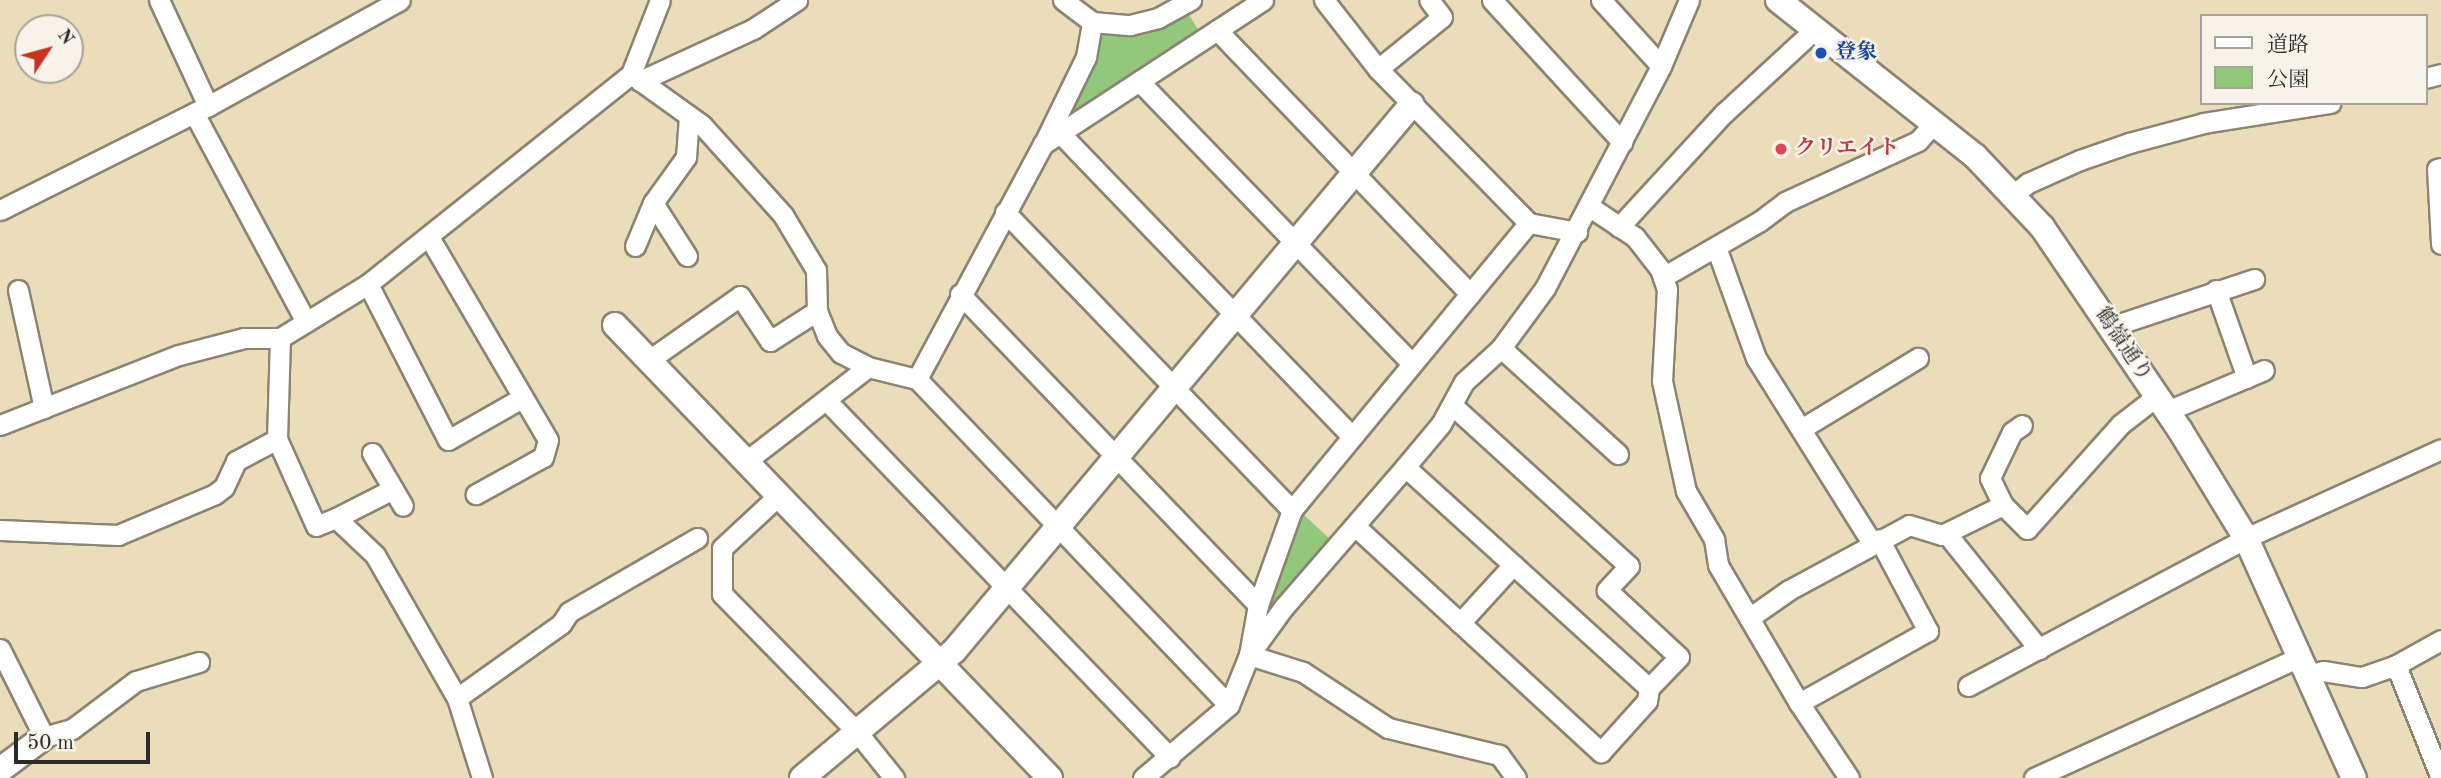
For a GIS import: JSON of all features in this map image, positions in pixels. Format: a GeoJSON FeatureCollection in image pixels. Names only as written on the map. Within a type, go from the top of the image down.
{"type":"FeatureCollection","features":[{"type":"Feature","properties":{"kind":"street"},"geometry":{"type":"LineString","coordinates":[[159,0],[201,110],[306,322]]}},
{"type":"Feature","properties":{"kind":"street"},"geometry":{"type":"LineString","coordinates":[[0,210],[201,110],[371,6],[400,0]]}},
{"type":"Feature","properties":{"kind":"street"},"geometry":{"type":"LineString","coordinates":[[635,78],[660,0]]}},
{"type":"Feature","properties":{"kind":"street"},"geometry":{"type":"LineString","coordinates":[[0,425],[180,355],[244,338],[281,338],[368,284],[635,78],[753,29],[797,0]]}},
{"type":"Feature","properties":{"kind":"street"},"geometry":{"type":"LineString","coordinates":[[1063,0],[1093,22],[1130,25],[1158,18],[1191,0]]}},
{"type":"Feature","properties":{"kind":"street"},"geometry":{"type":"LineString","coordinates":[[1043,144],[1263,0]]}},
{"type":"Feature","properties":{"kind":"street"},"geometry":{"type":"LineString","coordinates":[[1324,0],[1378,69],[1529,223],[1577,232]]}},
{"type":"Feature","properties":{"kind":"street"},"geometry":{"type":"LineString","coordinates":[[1378,69],[1443,18],[1429,0]]}},
{"type":"Feature","properties":{"kind":"street"},"geometry":{"type":"LineString","coordinates":[[1492,0],[1622,142]]}},
{"type":"Feature","properties":{"kind":"street"},"geometry":{"type":"LineString","coordinates":[[1601,0],[1661,66]]}},
{"type":"Feature","properties":{"kind":"street"},"geometry":{"type":"LineString","coordinates":[[1249,655],[1283,608],[1356,527],[1405,467],[1452,405],[1464,382],[1501,348],[1577,232],[1661,66],[1689,0]]}},
{"type":"Feature","properties":{"kind":"street","name":"鶴嶺通り"},"geometry":{"type":"LineString","coordinates":[[1778,0],[1934,123],[2013,195],[2042,227],[2162,403],[2246,538],[2354,778]]}},
{"type":"Feature","properties":{"kind":"street"},"geometry":{"type":"LineString","coordinates":[[917,379],[960,293],[1043,144],[1086,57],[1093,22]]}},
{"type":"Feature","properties":{"kind":"street"},"geometry":{"type":"LineString","coordinates":[[1619,227],[1724,113],[1815,29]]}},
{"type":"Feature","properties":{"kind":"street"},"geometry":{"type":"LineString","coordinates":[[1217,30],[1471,294]]}},
{"type":"Feature","properties":{"kind":"street"},"geometry":{"type":"LineString","coordinates":[[635,78],[689,116],[758,185],[806,250],[816,270],[817,311],[827,336],[841,353],[868,367],[917,379],[1229,705]]}},
{"type":"Feature","properties":{"kind":"street"},"geometry":{"type":"LineString","coordinates":[[1139,81],[1412,363]]}},
{"type":"Feature","properties":{"kind":"street"},"geometry":{"type":"LineString","coordinates":[[802,778],[940,665],[1176,390],[1412,104]]}},
{"type":"Feature","properties":{"kind":"street"},"geometry":{"type":"LineString","coordinates":[[2013,195],[2028,183],[2080,160],[2129,144],[2204,123],[2317,105]]}},
{"type":"Feature","properties":{"kind":"street"},"geometry":{"type":"LineString","coordinates":[[635,246],[653,203],[686,157],[689,116]]}},
{"type":"Feature","properties":{"kind":"street"},"geometry":{"type":"LineString","coordinates":[[1663,277],[1716,247],[1785,202],[1918,141],[1934,123]]}},
{"type":"Feature","properties":{"kind":"street"},"geometry":{"type":"LineString","coordinates":[[1060,133],[1351,435]]}},
{"type":"Feature","properties":{"kind":"street"},"geometry":{"type":"LineString","coordinates":[[2441,168],[2437,169],[2441,244]]}},
{"type":"Feature","properties":{"kind":"street"},"geometry":{"type":"LineString","coordinates":[[653,203],[687,256]]}},
{"type":"Feature","properties":{"kind":"street"},"geometry":{"type":"LineString","coordinates":[[1590,207],[1635,237],[1663,277],[1667,289],[1662,381],[1686,491],[1714,539],[1718,565],[1799,703],[1849,778]]}},
{"type":"Feature","properties":{"kind":"street"},"geometry":{"type":"LineString","coordinates":[[1005,212],[1292,510]]}},
{"type":"Feature","properties":{"kind":"street"},"geometry":{"type":"LineString","coordinates":[[1143,778],[1170,758],[1229,705],[1249,655],[1258,605],[1292,510],[1351,435],[1529,223]]}},
{"type":"Feature","properties":{"kind":"street"},"geometry":{"type":"LineString","coordinates":[[429,237],[548,440],[543,457],[476,494]]}},
{"type":"Feature","properties":{"kind":"street"},"geometry":{"type":"LineString","coordinates":[[1716,247],[1756,358],[1875,541],[1928,631],[1799,703]]}},
{"type":"Feature","properties":{"kind":"street"},"geometry":{"type":"LineString","coordinates":[[2110,327],[2254,279]]}},
{"type":"Feature","properties":{"kind":"street"},"geometry":{"type":"LineString","coordinates":[[368,284],[448,440],[522,398]]}},
{"type":"Feature","properties":{"kind":"street"},"geometry":{"type":"LineString","coordinates":[[18,290],[44,408]]}},
{"type":"Feature","properties":{"kind":"street"},"geometry":{"type":"LineString","coordinates":[[2022,425],[2012,432],[1990,478],[2003,505],[2027,529],[2121,424],[2162,403],[2255,374],[2216,290]]}},
{"type":"Feature","properties":{"kind":"street"},"geometry":{"type":"LineString","coordinates":[[960,293],[1116,460],[1258,605]]}},
{"type":"Feature","properties":{"kind":"street"},"geometry":{"type":"LineString","coordinates":[[649,360],[740,296],[770,341],[817,311]]}},
{"type":"Feature","properties":{"kind":"street"},"geometry":{"type":"LineString","coordinates":[[615,325],[1050,778]]}},
{"type":"Feature","properties":{"kind":"street"},"geometry":{"type":"LineString","coordinates":[[281,338],[277,439],[316,526],[398,498],[372,453]]}},
{"type":"Feature","properties":{"kind":"street"},"geometry":{"type":"LineString","coordinates":[[1501,348],[1618,454]]}},
{"type":"Feature","properties":{"kind":"street"},"geometry":{"type":"LineString","coordinates":[[1801,429],[1918,358]]}},
{"type":"Feature","properties":{"kind":"street"},"geometry":{"type":"LineString","coordinates":[[745,462],[868,367]]}},
{"type":"Feature","properties":{"kind":"street"},"geometry":{"type":"LineString","coordinates":[[826,400],[1170,758]]}},
{"type":"Feature","properties":{"kind":"street"},"geometry":{"type":"LineString","coordinates":[[1356,527],[1601,752],[1647,701],[1649,688],[1679,657],[1607,590],[1629,566],[1452,405]]}},
{"type":"Feature","properties":{"kind":"street"},"geometry":{"type":"LineString","coordinates":[[0,530],[118,535],[215,494],[236,461],[277,439]]}},
{"type":"Feature","properties":{"kind":"street"},"geometry":{"type":"LineString","coordinates":[[1968,686],[2246,538],[2441,449]]}},
{"type":"Feature","properties":{"kind":"street"},"geometry":{"type":"LineString","coordinates":[[1405,467],[1649,688]]}},
{"type":"Feature","properties":{"kind":"street"},"geometry":{"type":"LineString","coordinates":[[778,496],[722,548],[722,594],[858,733],[894,778]]}},
{"type":"Feature","properties":{"kind":"street"},"geometry":{"type":"LineString","coordinates":[[1749,618],[1789,590],[1875,541],[1909,525],[1946,533],[2003,505]]}},
{"type":"Feature","properties":{"kind":"street"},"geometry":{"type":"LineString","coordinates":[[336,518],[375,555],[457,698],[482,778]]}},
{"type":"Feature","properties":{"kind":"street"},"geometry":{"type":"LineString","coordinates":[[1946,533],[2039,649]]}},
{"type":"Feature","properties":{"kind":"street"},"geometry":{"type":"LineString","coordinates":[[457,698],[561,624],[569,612],[697,538]]}},
{"type":"Feature","properties":{"kind":"street"},"geometry":{"type":"LineString","coordinates":[[1460,623],[1513,565]]}},
{"type":"Feature","properties":{"kind":"street"},"geometry":{"type":"LineString","coordinates":[[2034,778],[2303,666],[2362,677],[2396,665],[2441,640]]}},
{"type":"Feature","properties":{"kind":"street"},"geometry":{"type":"LineString","coordinates":[[0,649],[44,737]]}},
{"type":"Feature","properties":{"kind":"street"},"geometry":{"type":"LineString","coordinates":[[1249,655],[1303,672],[1388,728],[1499,755],[1516,778]]}},
{"type":"Feature","properties":{"kind":"street"},"geometry":{"type":"LineString","coordinates":[[0,770],[44,737],[72,729],[136,681],[199,662]]}},
{"type":"Feature","properties":{"kind":"street"},"geometry":{"type":"LineString","coordinates":[[2396,665],[2441,778]]}},
{"type":"Feature","properties":{"kind":"green space"},"geometry":{"type":"Polygon","coordinates":[[[1186,10],[1201,34],[1054,131],[1099,29],[1186,10]]]}},
{"type":"Feature","properties":{"kind":"green space"},"geometry":{"type":"Polygon","coordinates":[[[1302,513],[1332,541],[1262,624],[1302,513]]]}},
{"type":"Feature","properties":{"kind":"place","name":"登象"},"geometry":{"type":"Point","coordinates":[1821,53]}},
{"type":"Feature","properties":{"kind":"place","name":"クリエイト"},"geometry":{"type":"Point","coordinates":[1781,149]}}]}
